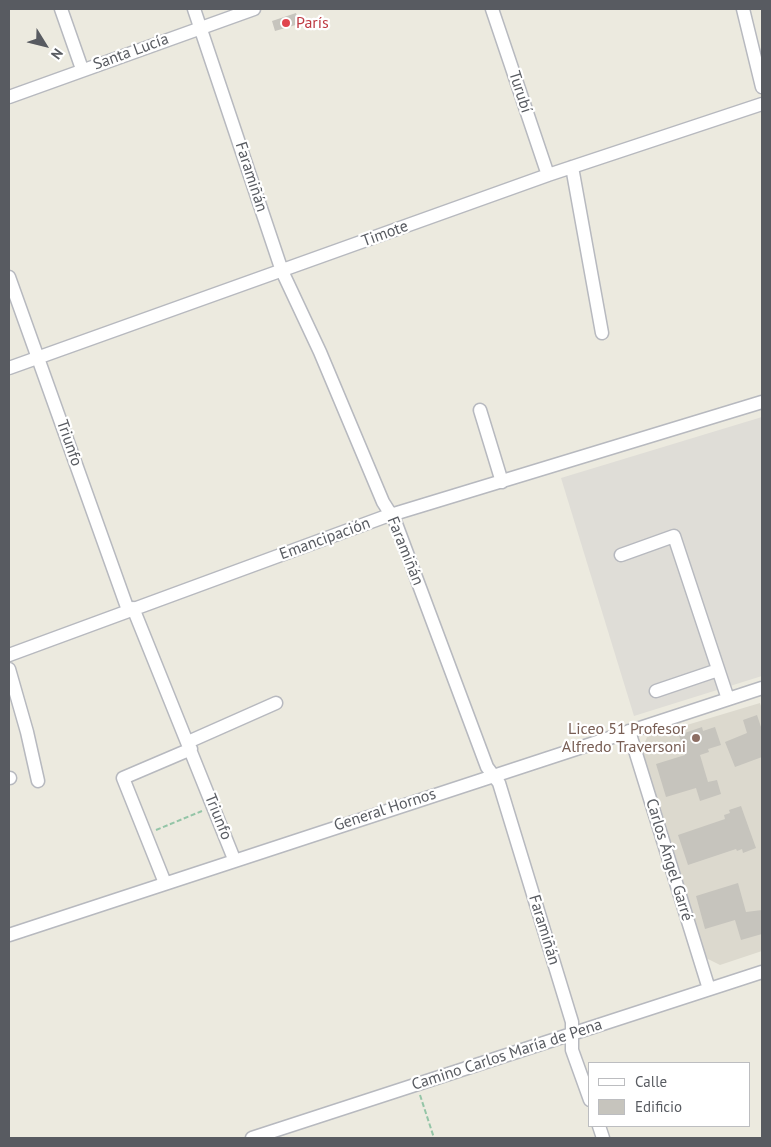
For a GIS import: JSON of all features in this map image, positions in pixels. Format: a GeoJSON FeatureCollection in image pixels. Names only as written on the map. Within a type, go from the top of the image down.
{"type":"FeatureCollection","features":[{"type":"Feature","properties":{"kind":"street"},"geometry":{"type":"LineString","coordinates":[[60,9],[82,69]]}},
{"type":"Feature","properties":{"kind":"street","name":"Faramiñán"},"geometry":{"type":"LineString","coordinates":[[194,9],[282,271],[391,516],[487,767],[499,783],[572,1022],[572,1050],[588,1094]]}},
{"type":"Feature","properties":{"kind":"street","name":"Santa Lucía"},"geometry":{"type":"LineString","coordinates":[[9,98],[82,69],[254,9]]}},
{"type":"Feature","properties":{"kind":"street","name":"Turubí"},"geometry":{"type":"LineString","coordinates":[[492,9],[548,175]]}},
{"type":"Feature","properties":{"kind":"street"},"geometry":{"type":"LineString","coordinates":[[743,9],[762,87]]}},
{"type":"Feature","properties":{"kind":"street","name":"Timote"},"geometry":{"type":"LineString","coordinates":[[9,368],[548,175],[762,104]]}},
{"type":"Feature","properties":{"kind":"street"},"geometry":{"type":"LineString","coordinates":[[572,167],[602,333]]}},
{"type":"Feature","properties":{"kind":"street","name":"Triunfo"},"geometry":{"type":"LineString","coordinates":[[9,277],[130,609],[190,746],[234,859]]}},
{"type":"Feature","properties":{"kind":"street","name":"Emancipación"},"geometry":{"type":"LineString","coordinates":[[9,655],[130,609],[391,516],[762,402]]}},
{"type":"Feature","properties":{"kind":"street"},"geometry":{"type":"LineString","coordinates":[[480,410],[502,482]]}},
{"type":"Feature","properties":{"kind":"street"},"geometry":{"type":"LineString","coordinates":[[621,555],[674,536],[728,699]]}},
{"type":"Feature","properties":{"kind":"street"},"geometry":{"type":"LineString","coordinates":[[9,670],[27,732],[38,782]]}},
{"type":"Feature","properties":{"kind":"street"},"geometry":{"type":"LineString","coordinates":[[656,690],[718,670]]}},
{"type":"Feature","properties":{"kind":"street","name":"General Hornos"},"geometry":{"type":"LineString","coordinates":[[9,934],[762,688]]}},
{"type":"Feature","properties":{"kind":"street"},"geometry":{"type":"LineString","coordinates":[[165,883],[123,778],[276,703]]}},
{"type":"Feature","properties":{"kind":"street","name":"Carlos Ángel Garré"},"geometry":{"type":"LineString","coordinates":[[629,731],[709,989]]}},
{"type":"Feature","properties":{"kind":"street","name":"Camino Carlos María de Pena"},"geometry":{"type":"LineString","coordinates":[[252,1138],[762,972]]}},
{"type":"Feature","properties":{"kind":"path"},"geometry":{"type":"LineString","coordinates":[[145,834],[214,807]]}},
{"type":"Feature","properties":{"kind":"path"},"geometry":{"type":"LineString","coordinates":[[416,1085],[434,1138]]}},
{"type":"Feature","properties":{"kind":"shaded area"},"geometry":{"type":"Polygon","coordinates":[[[762,417],[762,676],[634,716],[561,478],[762,417]]]}},
{"type":"Feature","properties":{"kind":"shaded area"},"geometry":{"type":"Polygon","coordinates":[[[760,703],[762,709],[762,951],[720,965],[706,958],[642,750],[647,737],[760,703]]]}},
{"type":"Feature","properties":{"kind":"building","name":"París"},"geometry":{"type":"Polygon","coordinates":[[[296,13],[299,24],[275,31],[272,21],[296,13]]]}},
{"type":"Feature","properties":{"kind":"building"},"geometry":{"type":"Polygon","coordinates":[[[757,715],[762,730],[762,757],[735,767],[725,742],[747,733],[743,720],[757,715]]]}},
{"type":"Feature","properties":{"kind":"building"},"geometry":{"type":"Polygon","coordinates":[[[702,727],[703,731],[715,727],[721,745],[708,749],[709,752],[700,755],[708,782],[717,780],[721,794],[700,801],[696,788],[666,797],[656,764],[685,755],[679,735],[702,727]]]}},
{"type":"Feature","properties":{"kind":"building"},"geometry":{"type":"Polygon","coordinates":[[[741,806],[756,848],[743,853],[742,849],[737,851],[736,849],[688,865],[678,835],[725,819],[724,815],[730,813],[729,810],[741,806]]]}},
{"type":"Feature","properties":{"kind":"building"},"geometry":{"type":"Polygon","coordinates":[[[738,883],[746,912],[762,910],[762,934],[741,940],[735,920],[705,929],[696,896],[738,883]]]}},
{"type":"Feature","properties":{"kind":"place","name":"París"},"geometry":{"type":"Point","coordinates":[286,23]}},
{"type":"Feature","properties":{"kind":"place","name":"Liceo 51 Profesor Alfredo Traversoni"},"geometry":{"type":"Point","coordinates":[696,738]}}]}
